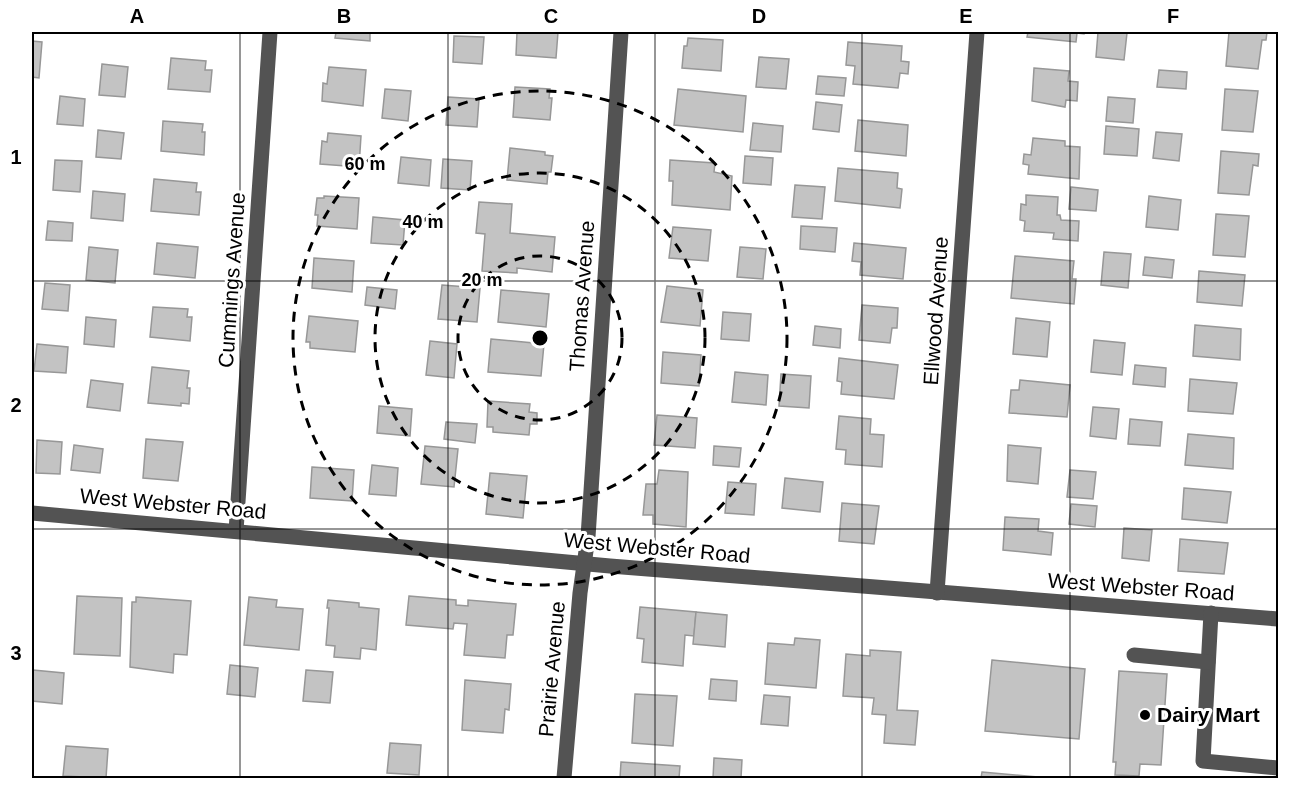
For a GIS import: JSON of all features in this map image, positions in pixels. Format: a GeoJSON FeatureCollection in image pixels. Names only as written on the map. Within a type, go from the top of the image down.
{"type":"FeatureCollection","features":[{"type":"Feature","properties":{"kind":"street","name":"Cummings Avenue"},"geometry":{"type":"LineString","coordinates":[[236,531],[270,32]]}},
{"type":"Feature","properties":{"kind":"street","name":"Thomas Avenue"},"geometry":{"type":"LineString","coordinates":[[584,563],[588,537],[621,32]]}},
{"type":"Feature","properties":{"kind":"street","name":"Ellwood Avenue"},"geometry":{"type":"LineString","coordinates":[[937,592],[977,32]]}},
{"type":"Feature","properties":{"kind":"street","name":"West Webster Road"},"geometry":{"type":"LineString","coordinates":[[32,513],[584,563],[1278,619]]}},
{"type":"Feature","properties":{"kind":"street","name":"Prairie Avenue"},"geometry":{"type":"LineString","coordinates":[[564,778],[584,563]]}},
{"type":"Feature","properties":{"kind":"street"},"geometry":{"type":"LineString","coordinates":[[1211,613],[1203,761],[1278,768]]}},
{"type":"Feature","properties":{"kind":"street"},"geometry":{"type":"LineString","coordinates":[[1134,655],[1208,662]]}},
{"type":"Feature","properties":{"kind":"building"},"geometry":{"type":"Polygon","coordinates":[[[336,32],[370,32],[370,41],[335,38],[336,32]]]}},
{"type":"Feature","properties":{"kind":"building"},"geometry":{"type":"Polygon","coordinates":[[[517,32],[558,32],[556,58],[516,55],[517,32]]]}},
{"type":"Feature","properties":{"kind":"building"},"geometry":{"type":"Polygon","coordinates":[[[1028,32],[1084,32],[1084,34],[1077,33],[1076,42],[1027,37],[1028,32]]]}},
{"type":"Feature","properties":{"kind":"building"},"geometry":{"type":"Polygon","coordinates":[[[1098,32],[1127,33],[1124,60],[1096,57],[1098,32]]]}},
{"type":"Feature","properties":{"kind":"building"},"geometry":{"type":"Polygon","coordinates":[[[1229,32],[1267,32],[1266,40],[1262,40],[1258,69],[1226,66],[1229,32]]]}},
{"type":"Feature","properties":{"kind":"building"},"geometry":{"type":"Polygon","coordinates":[[[454,36],[484,37],[482,64],[453,62],[454,36]]]}},
{"type":"Feature","properties":{"kind":"building"},"geometry":{"type":"Polygon","coordinates":[[[688,38],[723,40],[721,71],[682,68],[684,46],[687,46],[688,38]]]}},
{"type":"Feature","properties":{"kind":"building"},"geometry":{"type":"Polygon","coordinates":[[[32,41],[42,42],[39,78],[32,77],[32,41]]]}},
{"type":"Feature","properties":{"kind":"building"},"geometry":{"type":"Polygon","coordinates":[[[848,42],[902,46],[901,61],[909,62],[908,74],[900,73],[898,88],[853,84],[855,66],[846,65],[848,42]]]}},
{"type":"Feature","properties":{"kind":"building"},"geometry":{"type":"Polygon","coordinates":[[[759,57],[789,59],[786,89],[756,87],[759,57]]]}},
{"type":"Feature","properties":{"kind":"building"},"geometry":{"type":"Polygon","coordinates":[[[171,58],[206,61],[205,70],[212,70],[210,92],[168,89],[171,58]]]}},
{"type":"Feature","properties":{"kind":"building"},"geometry":{"type":"Polygon","coordinates":[[[102,64],[128,67],[125,97],[99,95],[102,64]]]}},
{"type":"Feature","properties":{"kind":"building"},"geometry":{"type":"Polygon","coordinates":[[[329,67],[366,70],[363,106],[322,101],[323,83],[327,84],[329,67]]]}},
{"type":"Feature","properties":{"kind":"building"},"geometry":{"type":"Polygon","coordinates":[[[1034,68],[1069,71],[1068,81],[1078,82],[1077,101],[1066,100],[1065,107],[1032,101],[1034,68]]]}},
{"type":"Feature","properties":{"kind":"building"},"geometry":{"type":"Polygon","coordinates":[[[1159,70],[1187,72],[1186,89],[1157,87],[1159,70]]]}},
{"type":"Feature","properties":{"kind":"building"},"geometry":{"type":"Polygon","coordinates":[[[818,76],[846,78],[844,96],[816,94],[818,76]]]}},
{"type":"Feature","properties":{"kind":"building"},"geometry":{"type":"Polygon","coordinates":[[[515,87],[550,89],[549,98],[552,98],[550,120],[513,117],[515,87]]]}},
{"type":"Feature","properties":{"kind":"building"},"geometry":{"type":"Polygon","coordinates":[[[385,89],[411,91],[408,121],[382,118],[385,89]]]}},
{"type":"Feature","properties":{"kind":"building"},"geometry":{"type":"Polygon","coordinates":[[[678,89],[746,96],[743,132],[674,125],[678,89]]]}},
{"type":"Feature","properties":{"kind":"building"},"geometry":{"type":"Polygon","coordinates":[[[1225,89],[1258,91],[1253,132],[1222,130],[1225,89]]]}},
{"type":"Feature","properties":{"kind":"building"},"geometry":{"type":"Polygon","coordinates":[[[60,96],[85,99],[83,126],[57,124],[60,96]]]}},
{"type":"Feature","properties":{"kind":"building"},"geometry":{"type":"Polygon","coordinates":[[[448,97],[479,99],[477,127],[446,125],[448,97]]]}},
{"type":"Feature","properties":{"kind":"building"},"geometry":{"type":"Polygon","coordinates":[[[1108,97],[1135,99],[1133,123],[1106,121],[1108,97]]]}},
{"type":"Feature","properties":{"kind":"building"},"geometry":{"type":"Polygon","coordinates":[[[816,102],[842,105],[839,132],[813,129],[816,102]]]}},
{"type":"Feature","properties":{"kind":"building"},"geometry":{"type":"Polygon","coordinates":[[[858,120],[908,125],[906,156],[855,151],[858,120]]]}},
{"type":"Feature","properties":{"kind":"building"},"geometry":{"type":"Polygon","coordinates":[[[163,121],[203,124],[204,155],[161,151],[163,121]]]}},
{"type":"Feature","properties":{"kind":"building"},"geometry":{"type":"Polygon","coordinates":[[[753,123],[783,126],[781,152],[750,150],[753,123]]]}},
{"type":"Feature","properties":{"kind":"building"},"geometry":{"type":"Polygon","coordinates":[[[1106,126],[1139,129],[1137,156],[1104,154],[1106,126]]]}},
{"type":"Feature","properties":{"kind":"building"},"geometry":{"type":"Polygon","coordinates":[[[98,130],[124,133],[121,159],[96,157],[98,130]]]}},
{"type":"Feature","properties":{"kind":"building"},"geometry":{"type":"Polygon","coordinates":[[[1156,132],[1182,134],[1179,161],[1153,158],[1156,132]]]}},
{"type":"Feature","properties":{"kind":"building"},"geometry":{"type":"Polygon","coordinates":[[[328,133],[361,136],[359,167],[320,164],[322,141],[327,142],[328,133]]]}},
{"type":"Feature","properties":{"kind":"building"},"geometry":{"type":"Polygon","coordinates":[[[1033,138],[1065,141],[1065,146],[1080,147],[1079,179],[1028,174],[1029,165],[1023,164],[1024,154],[1031,155],[1033,138]]]}},
{"type":"Feature","properties":{"kind":"building"},"geometry":{"type":"Polygon","coordinates":[[[510,148],[545,152],[545,155],[553,156],[547,184],[507,180],[510,148]]]}},
{"type":"Feature","properties":{"kind":"building"},"geometry":{"type":"Polygon","coordinates":[[[1221,151],[1259,154],[1258,166],[1253,165],[1249,195],[1218,193],[1221,151]]]}},
{"type":"Feature","properties":{"kind":"building"},"geometry":{"type":"Polygon","coordinates":[[[745,156],[773,158],[771,185],[743,183],[745,156]]]}},
{"type":"Feature","properties":{"kind":"building"},"geometry":{"type":"Polygon","coordinates":[[[401,157],[431,160],[429,186],[398,183],[401,157]]]}},
{"type":"Feature","properties":{"kind":"building"},"geometry":{"type":"Polygon","coordinates":[[[443,159],[472,161],[470,190],[441,188],[443,159]]]}},
{"type":"Feature","properties":{"kind":"building"},"geometry":{"type":"Polygon","coordinates":[[[55,160],[82,161],[80,192],[53,190],[55,160]]]}},
{"type":"Feature","properties":{"kind":"building"},"geometry":{"type":"Polygon","coordinates":[[[670,160],[715,163],[714,172],[732,176],[730,210],[672,205],[673,181],[669,181],[670,160]]]}},
{"type":"Feature","properties":{"kind":"building"},"geometry":{"type":"Polygon","coordinates":[[[838,168],[898,173],[897,188],[902,189],[900,208],[835,201],[838,168]]]}},
{"type":"Feature","properties":{"kind":"building"},"geometry":{"type":"Polygon","coordinates":[[[154,179],[197,183],[196,192],[201,192],[199,215],[151,211],[154,179]]]}},
{"type":"Feature","properties":{"kind":"building"},"geometry":{"type":"Polygon","coordinates":[[[795,185],[825,187],[822,219],[792,217],[795,185]]]}},
{"type":"Feature","properties":{"kind":"building"},"geometry":{"type":"Polygon","coordinates":[[[1071,187],[1098,190],[1096,211],[1069,209],[1071,187]]]}},
{"type":"Feature","properties":{"kind":"building"},"geometry":{"type":"Polygon","coordinates":[[[93,191],[125,194],[123,221],[91,218],[93,191]]]}},
{"type":"Feature","properties":{"kind":"building"},"geometry":{"type":"Polygon","coordinates":[[[1026,195],[1058,197],[1057,215],[1060,215],[1061,220],[1079,221],[1078,241],[1053,239],[1054,233],[1024,231],[1025,221],[1020,220],[1021,204],[1026,205],[1026,195]]]}},
{"type":"Feature","properties":{"kind":"building"},"geometry":{"type":"Polygon","coordinates":[[[324,196],[359,198],[357,229],[317,226],[318,215],[315,215],[317,198],[324,198],[324,196]]]}},
{"type":"Feature","properties":{"kind":"building"},"geometry":{"type":"Polygon","coordinates":[[[1149,196],[1181,200],[1178,230],[1146,227],[1149,196]]]}},
{"type":"Feature","properties":{"kind":"building"},"geometry":{"type":"Polygon","coordinates":[[[479,202],[512,204],[510,233],[555,237],[552,272],[517,268],[517,273],[482,271],[485,234],[476,233],[479,202]]]}},
{"type":"Feature","properties":{"kind":"building"},"geometry":{"type":"Polygon","coordinates":[[[1216,214],[1249,216],[1245,257],[1213,255],[1216,214]]]}},
{"type":"Feature","properties":{"kind":"building"},"geometry":{"type":"Polygon","coordinates":[[[373,217],[405,220],[403,245],[371,243],[373,217]]]}},
{"type":"Feature","properties":{"kind":"building"},"geometry":{"type":"Polygon","coordinates":[[[48,221],[73,223],[72,241],[46,240],[48,221]]]}},
{"type":"Feature","properties":{"kind":"building"},"geometry":{"type":"Polygon","coordinates":[[[801,226],[837,228],[835,252],[800,249],[801,226]]]}},
{"type":"Feature","properties":{"kind":"building"},"geometry":{"type":"Polygon","coordinates":[[[673,227],[711,230],[708,261],[669,258],[673,227]]]}},
{"type":"Feature","properties":{"kind":"building"},"geometry":{"type":"Polygon","coordinates":[[[157,243],[198,247],[195,278],[154,274],[157,243]]]}},
{"type":"Feature","properties":{"kind":"building"},"geometry":{"type":"Polygon","coordinates":[[[854,243],[906,248],[903,279],[860,275],[861,262],[852,261],[854,243]]]}},
{"type":"Feature","properties":{"kind":"building"},"geometry":{"type":"Polygon","coordinates":[[[89,247],[118,250],[115,283],[86,280],[89,247]]]}},
{"type":"Feature","properties":{"kind":"building"},"geometry":{"type":"Polygon","coordinates":[[[740,247],[766,249],[763,279],[737,277],[740,247]]]}},
{"type":"Feature","properties":{"kind":"building"},"geometry":{"type":"Polygon","coordinates":[[[1104,252],[1131,254],[1128,288],[1101,285],[1104,252]]]}},
{"type":"Feature","properties":{"kind":"building"},"geometry":{"type":"Polygon","coordinates":[[[1015,256],[1074,261],[1072,279],[1076,279],[1074,304],[1011,298],[1015,256]]]}},
{"type":"Feature","properties":{"kind":"building"},"geometry":{"type":"Polygon","coordinates":[[[1145,257],[1174,260],[1172,278],[1143,275],[1145,257]]]}},
{"type":"Feature","properties":{"kind":"building"},"geometry":{"type":"Polygon","coordinates":[[[314,258],[354,261],[352,292],[312,288],[314,258]]]}},
{"type":"Feature","properties":{"kind":"building"},"geometry":{"type":"Polygon","coordinates":[[[1199,271],[1245,275],[1242,306],[1197,302],[1199,271]]]}},
{"type":"Feature","properties":{"kind":"building"},"geometry":{"type":"Polygon","coordinates":[[[45,283],[70,285],[68,311],[42,309],[45,283]]]}},
{"type":"Feature","properties":{"kind":"building"},"geometry":{"type":"Polygon","coordinates":[[[442,285],[480,288],[477,322],[438,319],[442,285]]]}},
{"type":"Feature","properties":{"kind":"building"},"geometry":{"type":"Polygon","coordinates":[[[667,286],[703,290],[700,326],[661,322],[667,286]]]}},
{"type":"Feature","properties":{"kind":"building"},"geometry":{"type":"Polygon","coordinates":[[[367,287],[397,290],[395,309],[365,305],[367,287]]]}},
{"type":"Feature","properties":{"kind":"building"},"geometry":{"type":"Polygon","coordinates":[[[501,290],[549,294],[546,327],[498,322],[501,290]]]}},
{"type":"Feature","properties":{"kind":"building"},"geometry":{"type":"Polygon","coordinates":[[[862,305],[898,308],[897,328],[892,328],[890,343],[859,340],[862,305]]]}},
{"type":"Feature","properties":{"kind":"building"},"geometry":{"type":"Polygon","coordinates":[[[153,307],[188,309],[187,317],[192,317],[190,341],[150,337],[153,307]]]}},
{"type":"Feature","properties":{"kind":"building"},"geometry":{"type":"Polygon","coordinates":[[[723,312],[751,314],[749,341],[721,339],[723,312]]]}},
{"type":"Feature","properties":{"kind":"building"},"geometry":{"type":"Polygon","coordinates":[[[309,316],[358,321],[355,352],[310,348],[310,342],[306,342],[309,316]]]}},
{"type":"Feature","properties":{"kind":"building"},"geometry":{"type":"Polygon","coordinates":[[[86,317],[116,320],[114,347],[84,344],[86,317]]]}},
{"type":"Feature","properties":{"kind":"building"},"geometry":{"type":"Polygon","coordinates":[[[1016,318],[1050,322],[1047,357],[1013,354],[1016,318]]]}},
{"type":"Feature","properties":{"kind":"building"},"geometry":{"type":"Polygon","coordinates":[[[1195,325],[1241,329],[1240,360],[1193,356],[1195,325]]]}},
{"type":"Feature","properties":{"kind":"building"},"geometry":{"type":"Polygon","coordinates":[[[815,326],[841,329],[840,348],[813,345],[815,326]]]}},
{"type":"Feature","properties":{"kind":"building"},"geometry":{"type":"Polygon","coordinates":[[[491,339],[544,344],[541,376],[488,372],[491,339]]]}},
{"type":"Feature","properties":{"kind":"building"},"geometry":{"type":"Polygon","coordinates":[[[1094,340],[1125,343],[1122,375],[1091,372],[1094,340]]]}},
{"type":"Feature","properties":{"kind":"building"},"geometry":{"type":"Polygon","coordinates":[[[430,341],[457,344],[454,378],[426,375],[430,341]]]}},
{"type":"Feature","properties":{"kind":"building"},"geometry":{"type":"Polygon","coordinates":[[[37,344],[68,347],[66,373],[34,371],[37,344]]]}},
{"type":"Feature","properties":{"kind":"building"},"geometry":{"type":"Polygon","coordinates":[[[663,352],[701,355],[699,386],[661,383],[663,352]]]}},
{"type":"Feature","properties":{"kind":"building"},"geometry":{"type":"Polygon","coordinates":[[[839,358],[898,365],[894,399],[841,394],[842,382],[837,381],[839,358]]]}},
{"type":"Feature","properties":{"kind":"building"},"geometry":{"type":"Polygon","coordinates":[[[1135,365],[1166,368],[1165,387],[1133,384],[1135,365]]]}},
{"type":"Feature","properties":{"kind":"building"},"geometry":{"type":"Polygon","coordinates":[[[152,367],[189,371],[187,388],[190,388],[189,404],[181,403],[181,406],[148,403],[152,367]]]}},
{"type":"Feature","properties":{"kind":"building"},"geometry":{"type":"Polygon","coordinates":[[[735,372],[768,375],[766,405],[732,402],[735,372]]]}},
{"type":"Feature","properties":{"kind":"building"},"geometry":{"type":"Polygon","coordinates":[[[781,374],[811,376],[809,408],[779,406],[781,374]]]}},
{"type":"Feature","properties":{"kind":"building"},"geometry":{"type":"Polygon","coordinates":[[[1190,379],[1237,383],[1233,414],[1188,411],[1190,379]]]}},
{"type":"Feature","properties":{"kind":"building"},"geometry":{"type":"Polygon","coordinates":[[[91,380],[123,384],[120,411],[87,407],[91,380]]]}},
{"type":"Feature","properties":{"kind":"building"},"geometry":{"type":"Polygon","coordinates":[[[1020,380],[1070,385],[1067,417],[1009,413],[1011,390],[1019,390],[1020,380]]]}},
{"type":"Feature","properties":{"kind":"building"},"geometry":{"type":"Polygon","coordinates":[[[488,401],[530,404],[529,412],[537,413],[537,424],[530,424],[529,435],[493,432],[493,427],[487,427],[488,401]]]}},
{"type":"Feature","properties":{"kind":"building"},"geometry":{"type":"Polygon","coordinates":[[[379,406],[412,409],[410,436],[377,433],[379,406]]]}},
{"type":"Feature","properties":{"kind":"building"},"geometry":{"type":"Polygon","coordinates":[[[1093,407],[1119,409],[1116,439],[1090,436],[1093,407]]]}},
{"type":"Feature","properties":{"kind":"building"},"geometry":{"type":"Polygon","coordinates":[[[657,415],[697,418],[695,448],[654,445],[657,415]]]}},
{"type":"Feature","properties":{"kind":"building"},"geometry":{"type":"Polygon","coordinates":[[[839,416],[871,419],[870,434],[884,435],[882,467],[845,464],[846,450],[836,449],[839,416]]]}},
{"type":"Feature","properties":{"kind":"building"},"geometry":{"type":"Polygon","coordinates":[[[1130,419],[1162,422],[1160,446],[1128,444],[1130,419]]]}},
{"type":"Feature","properties":{"kind":"building"},"geometry":{"type":"Polygon","coordinates":[[[446,422],[477,424],[475,443],[444,439],[446,422]]]}},
{"type":"Feature","properties":{"kind":"building"},"geometry":{"type":"Polygon","coordinates":[[[1188,434],[1234,438],[1233,469],[1185,465],[1188,434]]]}},
{"type":"Feature","properties":{"kind":"building"},"geometry":{"type":"Polygon","coordinates":[[[146,439],[183,442],[178,481],[143,478],[146,439]]]}},
{"type":"Feature","properties":{"kind":"building"},"geometry":{"type":"Polygon","coordinates":[[[37,440],[62,442],[60,474],[36,473],[37,440]]]}},
{"type":"Feature","properties":{"kind":"building"},"geometry":{"type":"Polygon","coordinates":[[[74,445],[103,449],[100,473],[71,470],[74,445]]]}},
{"type":"Feature","properties":{"kind":"building"},"geometry":{"type":"Polygon","coordinates":[[[1008,445],[1041,448],[1038,484],[1007,481],[1008,445]]]}},
{"type":"Feature","properties":{"kind":"building"},"geometry":{"type":"Polygon","coordinates":[[[425,446],[458,449],[454,487],[421,484],[425,446]]]}},
{"type":"Feature","properties":{"kind":"building"},"geometry":{"type":"Polygon","coordinates":[[[714,446],[741,448],[739,467],[713,465],[714,446]]]}},
{"type":"Feature","properties":{"kind":"building"},"geometry":{"type":"Polygon","coordinates":[[[372,465],[398,468],[396,496],[369,494],[372,465]]]}},
{"type":"Feature","properties":{"kind":"building"},"geometry":{"type":"Polygon","coordinates":[[[312,467],[354,470],[352,501],[310,498],[312,467]]]}},
{"type":"Feature","properties":{"kind":"building"},"geometry":{"type":"Polygon","coordinates":[[[659,470],[688,472],[686,527],[653,524],[653,515],[643,515],[646,484],[657,484],[659,470]]]}},
{"type":"Feature","properties":{"kind":"building"},"geometry":{"type":"Polygon","coordinates":[[[1070,470],[1096,472],[1093,499],[1067,497],[1070,470]]]}},
{"type":"Feature","properties":{"kind":"building"},"geometry":{"type":"Polygon","coordinates":[[[490,473],[527,476],[523,518],[486,514],[490,473]]]}},
{"type":"Feature","properties":{"kind":"building"},"geometry":{"type":"Polygon","coordinates":[[[785,478],[823,482],[820,512],[782,508],[785,478]]]}},
{"type":"Feature","properties":{"kind":"building"},"geometry":{"type":"Polygon","coordinates":[[[728,482],[756,484],[754,515],[725,513],[728,482]]]}},
{"type":"Feature","properties":{"kind":"building"},"geometry":{"type":"Polygon","coordinates":[[[1184,488],[1231,492],[1227,523],[1182,519],[1184,488]]]}},
{"type":"Feature","properties":{"kind":"building"},"geometry":{"type":"Polygon","coordinates":[[[842,503],[879,506],[874,544],[839,541],[842,503]]]}},
{"type":"Feature","properties":{"kind":"building"},"geometry":{"type":"Polygon","coordinates":[[[1071,504],[1097,506],[1095,527],[1069,524],[1071,504]]]}},
{"type":"Feature","properties":{"kind":"building"},"geometry":{"type":"Polygon","coordinates":[[[1005,517],[1039,519],[1038,531],[1053,533],[1051,555],[1003,550],[1005,517]]]}},
{"type":"Feature","properties":{"kind":"building"},"geometry":{"type":"Polygon","coordinates":[[[1124,528],[1152,530],[1149,561],[1122,558],[1124,528]]]}},
{"type":"Feature","properties":{"kind":"building"},"geometry":{"type":"Polygon","coordinates":[[[1180,539],[1228,543],[1224,574],[1178,571],[1180,539]]]}},
{"type":"Feature","properties":{"kind":"building"},"geometry":{"type":"Polygon","coordinates":[[[77,596],[122,598],[120,656],[74,654],[77,596]]]}},
{"type":"Feature","properties":{"kind":"building"},"geometry":{"type":"Polygon","coordinates":[[[409,596],[456,600],[456,605],[468,606],[468,600],[516,604],[513,635],[507,635],[505,658],[464,655],[467,624],[454,623],[453,629],[406,625],[409,596]]]}},
{"type":"Feature","properties":{"kind":"building"},"geometry":{"type":"Polygon","coordinates":[[[136,597],[191,601],[187,655],[174,654],[173,673],[130,667],[132,602],[136,602],[136,597]]]}},
{"type":"Feature","properties":{"kind":"building"},"geometry":{"type":"Polygon","coordinates":[[[249,597],[277,600],[276,607],[303,609],[299,650],[244,645],[249,597]]]}},
{"type":"Feature","properties":{"kind":"building"},"geometry":{"type":"Polygon","coordinates":[[[328,600],[359,603],[359,607],[379,609],[376,650],[361,648],[360,659],[334,657],[335,646],[326,645],[328,600]]]}},
{"type":"Feature","properties":{"kind":"building"},"geometry":{"type":"Polygon","coordinates":[[[640,607],[696,612],[694,636],[685,635],[683,666],[642,662],[644,639],[637,638],[640,607]]]}},
{"type":"Feature","properties":{"kind":"building"},"geometry":{"type":"Polygon","coordinates":[[[696,612],[727,615],[725,647],[693,644],[696,612]]]}},
{"type":"Feature","properties":{"kind":"building"},"geometry":{"type":"Polygon","coordinates":[[[795,638],[820,640],[816,688],[765,684],[768,643],[794,645],[795,638]]]}},
{"type":"Feature","properties":{"kind":"building"},"geometry":{"type":"Polygon","coordinates":[[[870,650],[901,652],[897,710],[918,711],[915,745],[884,743],[886,715],[872,714],[874,698],[843,696],[846,654],[870,656],[870,650]]]}},
{"type":"Feature","properties":{"kind":"building"},"geometry":{"type":"Polygon","coordinates":[[[992,660],[1085,669],[1079,739],[985,731],[992,660]]]}},
{"type":"Feature","properties":{"kind":"building"},"geometry":{"type":"Polygon","coordinates":[[[230,665],[258,668],[255,697],[227,694],[230,665]]]}},
{"type":"Feature","properties":{"kind":"building"},"geometry":{"type":"Polygon","coordinates":[[[33,670],[64,673],[62,704],[32,701],[33,670]]]}},
{"type":"Feature","properties":{"kind":"building"},"geometry":{"type":"Polygon","coordinates":[[[306,670],[333,672],[330,703],[303,701],[306,670]]]}},
{"type":"Feature","properties":{"kind":"building"},"geometry":{"type":"Polygon","coordinates":[[[1119,671],[1167,674],[1161,765],[1140,764],[1139,776],[1115,775],[1116,762],[1113,762],[1119,671]]]}},
{"type":"Feature","properties":{"kind":"building"},"geometry":{"type":"Polygon","coordinates":[[[711,679],[737,681],[736,701],[709,699],[711,679]]]}},
{"type":"Feature","properties":{"kind":"building"},"geometry":{"type":"Polygon","coordinates":[[[465,680],[511,684],[509,710],[505,709],[503,733],[462,730],[465,680]]]}},
{"type":"Feature","properties":{"kind":"building"},"geometry":{"type":"Polygon","coordinates":[[[635,694],[677,696],[673,746],[632,743],[635,694]]]}},
{"type":"Feature","properties":{"kind":"building"},"geometry":{"type":"Polygon","coordinates":[[[764,695],[790,697],[788,726],[761,724],[764,695]]]}},
{"type":"Feature","properties":{"kind":"building"},"geometry":{"type":"Polygon","coordinates":[[[390,743],[421,745],[419,775],[387,773],[390,743]]]}},
{"type":"Feature","properties":{"kind":"building"},"geometry":{"type":"Polygon","coordinates":[[[66,746],[108,749],[106,778],[63,776],[66,746]]]}},
{"type":"Feature","properties":{"kind":"building"},"geometry":{"type":"Polygon","coordinates":[[[714,758],[742,760],[741,778],[713,778],[714,758]]]}},
{"type":"Feature","properties":{"kind":"building"},"geometry":{"type":"Polygon","coordinates":[[[621,762],[680,766],[679,778],[620,778],[621,762]]]}},
{"type":"Feature","properties":{"kind":"building"},"geometry":{"type":"Polygon","coordinates":[[[982,772],[1049,778],[981,778],[982,772]]]}},
{"type":"Feature","properties":{"kind":"place","name":"Dairy Mart"},"geometry":{"type":"Point","coordinates":[1145,715]}}]}
